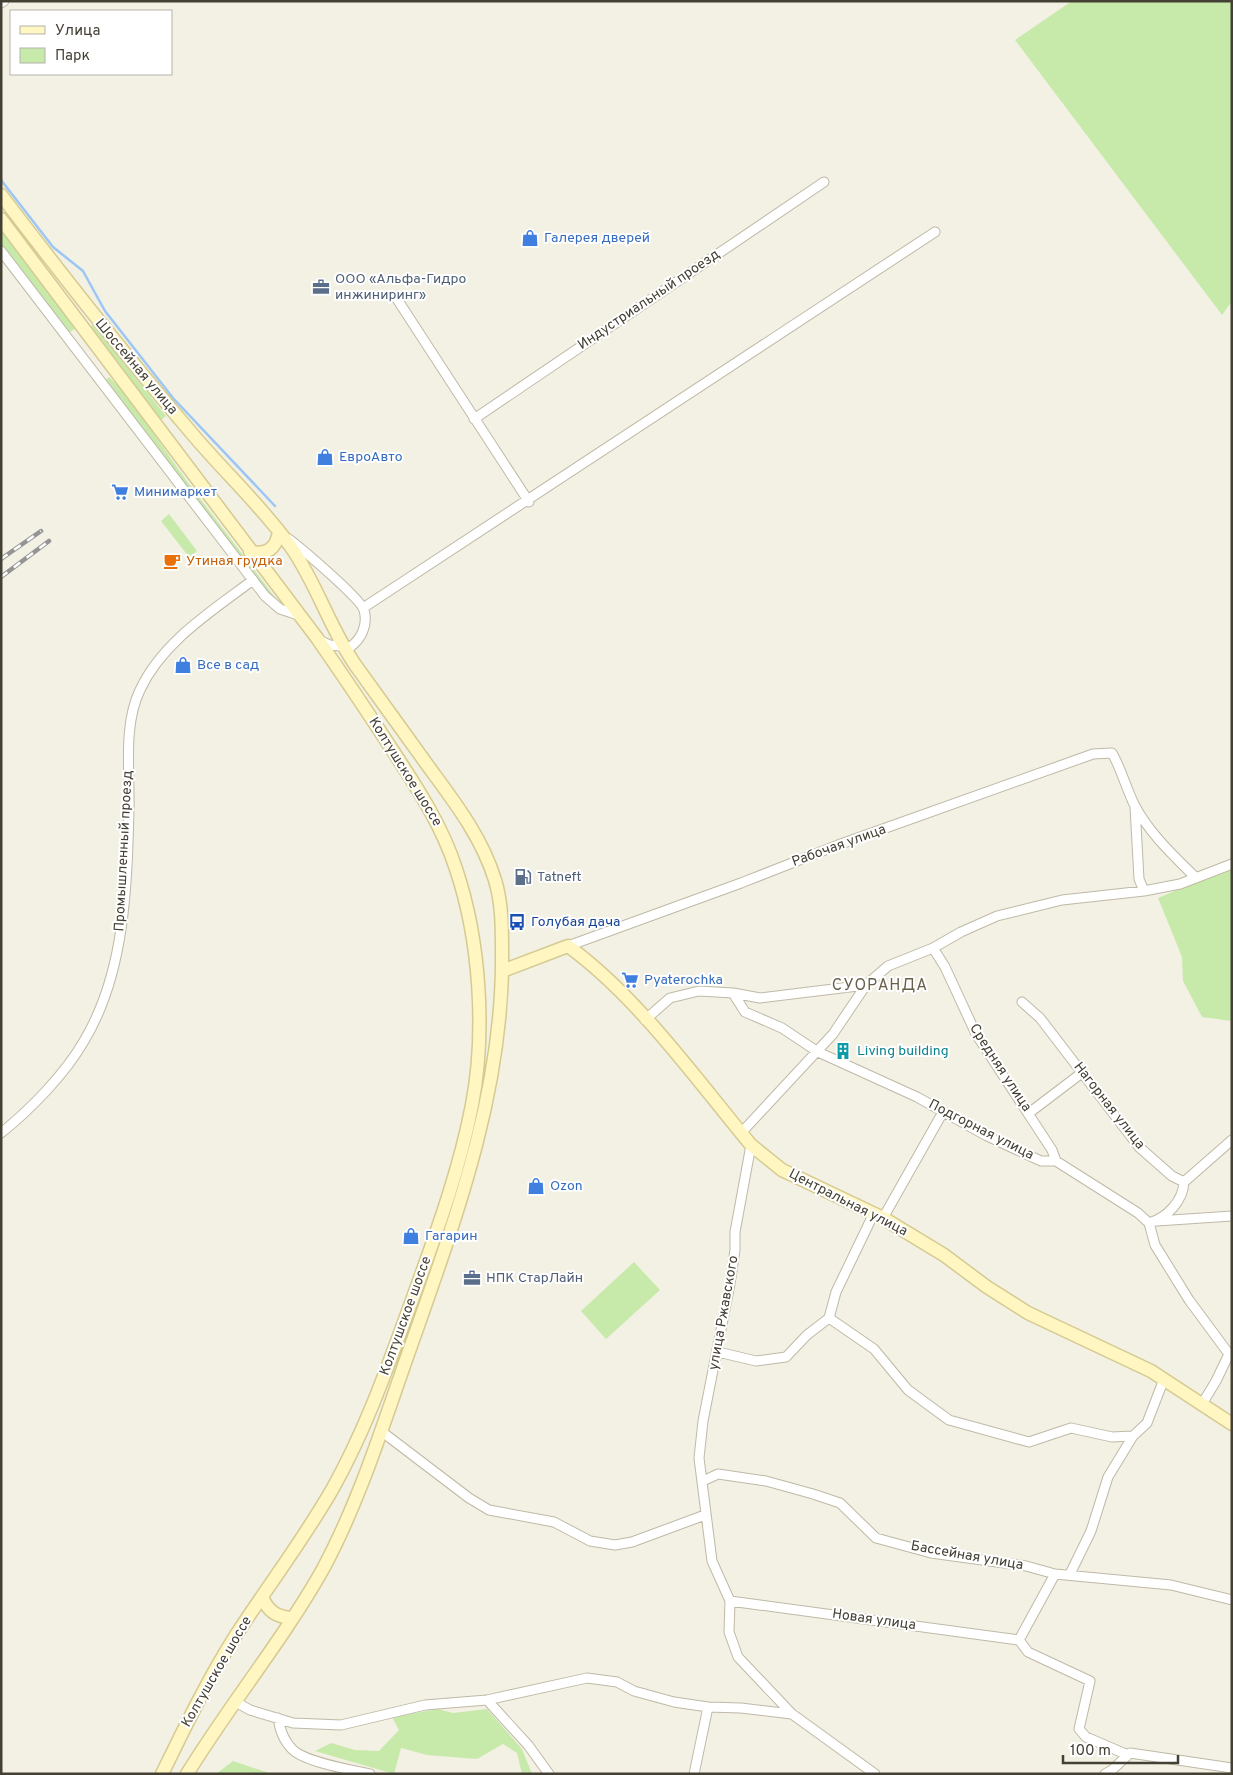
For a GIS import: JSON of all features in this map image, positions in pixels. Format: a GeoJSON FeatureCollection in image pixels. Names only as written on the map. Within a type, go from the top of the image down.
{"type":"FeatureCollection","features":[{"type":"Feature","properties":{"kind":"main road","name":"Шоссейная улица"},"geometry":{"type":"LineString","coordinates":[[1,195],[100,324],[192,434],[279,532]]}},
{"type":"Feature","properties":{"kind":"main road","name":"Шоссейная улица"},"geometry":{"type":"LineString","coordinates":[[1,220],[250,552]]}},
{"type":"Feature","properties":{"kind":"main road"},"geometry":{"type":"LineString","coordinates":[[250,552],[261,554],[270,550],[277,542],[279,532]]}},
{"type":"Feature","properties":{"kind":"main road","name":"Колтушское шоссе"},"geometry":{"type":"LineString","coordinates":[[187,1774],[234,1701],[292,1618],[336,1543],[381,1430],[448,1241],[478,1141],[499,1037],[502,919],[495,881],[481,846],[454,800],[345,649],[330,624],[300,562],[279,532]]}},
{"type":"Feature","properties":{"kind":"main road","name":"Колтушское шоссе"},"geometry":{"type":"LineString","coordinates":[[162,1774],[218,1664],[332,1489],[366,1423],[392,1358],[456,1167],[472,1106],[477,1073],[479,1014],[475,964],[469,920],[456,868],[427,804],[359,698],[317,638],[250,552]]}},
{"type":"Feature","properties":{"kind":"main road"},"geometry":{"type":"LineString","coordinates":[[502,971],[568,946]]}},
{"type":"Feature","properties":{"kind":"main road","name":"Центральная улица"},"geometry":{"type":"LineString","coordinates":[[568,946],[588,960],[645,1020],[751,1145],[771,1163],[801,1181],[878,1216],[944,1255],[987,1287],[1028,1313],[1164,1379],[1232,1424]]}},
{"type":"Feature","properties":{"kind":"main road"},"geometry":{"type":"LineString","coordinates":[[262,1597],[266,1606],[273,1613],[292,1618]]}},
{"type":"Feature","properties":{"kind":"street","name":"Индустриальный проезд"},"geometry":{"type":"LineString","coordinates":[[474,419],[824,182]]}},
{"type":"Feature","properties":{"kind":"street"},"geometry":{"type":"LineString","coordinates":[[364,608],[528,502],[935,232]]}},
{"type":"Feature","properties":{"kind":"street"},"geometry":{"type":"LineString","coordinates":[[1,251],[272,604],[298,615]]}},
{"type":"Feature","properties":{"kind":"street"},"geometry":{"type":"LineString","coordinates":[[397,299],[528,502]]}},
{"type":"Feature","properties":{"kind":"street"},"geometry":{"type":"LineString","coordinates":[[279,532],[330,574],[364,608],[366,623],[362,634],[357,642],[345,649]]}},
{"type":"Feature","properties":{"kind":"street","name":"Промышленный проезд"},"geometry":{"type":"LineString","coordinates":[[1,1133],[25,1114],[84,1041],[106,994],[119,944],[126,866],[130,717],[140,690],[159,659],[178,638],[253,580]]}},
{"type":"Feature","properties":{"kind":"street","name":"Колтушское шоссе"},"geometry":{"type":"LineString","coordinates":[[317,638],[330,645],[345,649]]}},
{"type":"Feature","properties":{"kind":"street","name":"Рабочая улица"},"geometry":{"type":"LineString","coordinates":[[568,946],[971,796],[1093,754],[1112,753],[1121,769],[1135,806]]}},
{"type":"Feature","properties":{"kind":"street"},"geometry":{"type":"LineString","coordinates":[[1135,806],[1151,830],[1196,878]]}},
{"type":"Feature","properties":{"kind":"street"},"geometry":{"type":"LineString","coordinates":[[1135,806],[1139,879],[1144,891]]}},
{"type":"Feature","properties":{"kind":"street"},"geometry":{"type":"LineString","coordinates":[[741,1133],[818,1052],[833,1034],[866,984],[888,966],[932,948],[996,916],[1025,907],[1062,900],[1144,891],[1180,884],[1232,864]]}},
{"type":"Feature","properties":{"kind":"street","name":"Средняя улица"},"geometry":{"type":"LineString","coordinates":[[932,948],[945,967],[976,1034],[1029,1113],[1052,1150],[1056,1161]]}},
{"type":"Feature","properties":{"kind":"street"},"geometry":{"type":"LineString","coordinates":[[645,1020],[670,998],[699,991],[733,993],[760,998],[866,984]]}},
{"type":"Feature","properties":{"kind":"street","name":"Подгорная улица"},"geometry":{"type":"LineString","coordinates":[[733,993],[745,1012],[782,1028],[818,1052],[874,1077],[1041,1161],[1056,1161],[1153,1222]]}},
{"type":"Feature","properties":{"kind":"street","name":"Нагорная улица"},"geometry":{"type":"LineString","coordinates":[[1022,1002],[1040,1018],[1139,1147],[1172,1176],[1184,1182]]}},
{"type":"Feature","properties":{"kind":"street"},"geometry":{"type":"LineString","coordinates":[[1029,1113],[1083,1072]]}},
{"type":"Feature","properties":{"kind":"street"},"geometry":{"type":"LineString","coordinates":[[718,1352],[756,1361],[786,1357],[807,1335],[829,1318],[836,1292],[878,1216],[943,1112]]}},
{"type":"Feature","properties":{"kind":"street"},"geometry":{"type":"LineString","coordinates":[[1153,1222],[1180,1199],[1184,1182],[1232,1140]]}},
{"type":"Feature","properties":{"kind":"street","name":"улица Ржавского"},"geometry":{"type":"LineString","coordinates":[[730,1601],[712,1561],[699,1458],[703,1422],[718,1352],[733,1261],[735,1232],[751,1145]]}},
{"type":"Feature","properties":{"kind":"street"},"geometry":{"type":"LineString","coordinates":[[1153,1222],[1232,1216]]}},
{"type":"Feature","properties":{"kind":"street"},"geometry":{"type":"LineString","coordinates":[[1153,1222],[1154,1245],[1189,1300],[1229,1354],[1202,1404]]}},
{"type":"Feature","properties":{"kind":"street"},"geometry":{"type":"LineString","coordinates":[[829,1318],[874,1349],[908,1390],[948,1420],[1030,1442],[1071,1428],[1112,1437],[1132,1436]]}},
{"type":"Feature","properties":{"kind":"street"},"geometry":{"type":"LineString","coordinates":[[1070,1574],[1090,1531],[1108,1477],[1132,1436],[1147,1423],[1164,1379]]}},
{"type":"Feature","properties":{"kind":"street"},"geometry":{"type":"LineString","coordinates":[[381,1430],[468,1498],[489,1510],[554,1522],[590,1541],[614,1545],[632,1542],[705,1515]]}},
{"type":"Feature","properties":{"kind":"street","name":"Бассейная улица"},"geometry":{"type":"LineString","coordinates":[[703,1481],[718,1474],[766,1481],[840,1503],[876,1538],[931,1553],[1026,1566],[1056,1574],[1070,1574],[1109,1581],[1139,1581],[1171,1585],[1232,1600]]}},
{"type":"Feature","properties":{"kind":"street"},"geometry":{"type":"LineString","coordinates":[[1056,1574],[1019,1640],[1028,1652],[1090,1681],[1079,1729],[1086,1737],[1128,1755]]}},
{"type":"Feature","properties":{"kind":"street"},"geometry":{"type":"LineString","coordinates":[[730,1601],[729,1632],[738,1657],[792,1714],[875,1774]]}},
{"type":"Feature","properties":{"kind":"street","name":"Новая улица"},"geometry":{"type":"LineString","coordinates":[[730,1601],[1019,1640]]}},
{"type":"Feature","properties":{"kind":"street"},"geometry":{"type":"LineString","coordinates":[[234,1701],[250,1710],[293,1723],[341,1724],[425,1705],[487,1700],[587,1678],[617,1682],[634,1691],[674,1702],[708,1707],[764,1710],[792,1714]]}},
{"type":"Feature","properties":{"kind":"street"},"geometry":{"type":"LineString","coordinates":[[487,1700],[528,1745],[549,1774]]}},
{"type":"Feature","properties":{"kind":"street"},"geometry":{"type":"LineString","coordinates":[[694,1774],[708,1707]]}},
{"type":"Feature","properties":{"kind":"street"},"geometry":{"type":"LineString","coordinates":[[278,1718],[280,1732],[293,1750],[329,1765],[370,1774]]}},
{"type":"Feature","properties":{"kind":"street"},"geometry":{"type":"LineString","coordinates":[[1105,1774],[1130,1753],[1232,1768]]}},
{"type":"Feature","properties":{"kind":"green space"},"geometry":{"type":"Polygon","coordinates":[[[1072,1],[1232,1],[1232,301],[1222,315],[1015,40],[1072,1]]]}},
{"type":"Feature","properties":{"kind":"green space"},"geometry":{"type":"Polygon","coordinates":[[[1,228],[77,327],[69,333],[1,244],[1,228]]]}},
{"type":"Feature","properties":{"kind":"green space"},"geometry":{"type":"Polygon","coordinates":[[[93,325],[166,416],[160,421],[90,327],[93,325]]]}},
{"type":"Feature","properties":{"kind":"green space"},"geometry":{"type":"Polygon","coordinates":[[[109,377],[125,393],[186,480],[277,600],[269,594],[106,380],[109,377]]]}},
{"type":"Feature","properties":{"kind":"green space"},"geometry":{"type":"Polygon","coordinates":[[[169,514],[197,551],[189,557],[161,521],[169,514]]]}},
{"type":"Feature","properties":{"kind":"green space"},"geometry":{"type":"Polygon","coordinates":[[[1232,867],[1232,1021],[1202,1017],[1183,981],[1182,957],[1158,898],[1232,867]]]}},
{"type":"Feature","properties":{"kind":"green space"},"geometry":{"type":"Polygon","coordinates":[[[634,1262],[660,1290],[606,1339],[581,1311],[634,1262]]]}},
{"type":"Feature","properties":{"kind":"green space"},"geometry":{"type":"Polygon","coordinates":[[[438,1709],[453,1713],[487,1709],[522,1749],[532,1774],[522,1774],[517,1753],[503,1744],[477,1759],[427,1755],[401,1748],[394,1774],[315,1751],[331,1743],[355,1750],[379,1751],[399,1730],[392,1717],[438,1709]]]}},
{"type":"Feature","properties":{"kind":"green space"},"geometry":{"type":"Polygon","coordinates":[[[233,1761],[272,1774],[216,1774],[233,1761]]]}},
{"type":"Feature","properties":{"kind":"waterway"},"geometry":{"type":"LineString","coordinates":[[1,180],[53,247],[83,271],[105,311],[173,398],[275,506]]}},
{"type":"Feature","properties":{"kind":"railway"},"geometry":{"type":"LineString","coordinates":[[1,559],[41,531]]}},
{"type":"Feature","properties":{"kind":"railway"},"geometry":{"type":"LineString","coordinates":[[1,577],[49,541]]}},
{"type":"Feature","properties":{"kind":"place","name":"Галерея дверей"},"geometry":{"type":"Point","coordinates":[530,238]}},
{"type":"Feature","properties":{"kind":"place","name":"ООО «Альфа-Гидро инжиниринг»"},"geometry":{"type":"Point","coordinates":[321,287]}},
{"type":"Feature","properties":{"kind":"place","name":"ЕвроАвто"},"geometry":{"type":"Point","coordinates":[325,457]}},
{"type":"Feature","properties":{"kind":"place","name":"Минимаркет"},"geometry":{"type":"Point","coordinates":[120,492]}},
{"type":"Feature","properties":{"kind":"place","name":"Утиная грудка"},"geometry":{"type":"Point","coordinates":[172,561]}},
{"type":"Feature","properties":{"kind":"place","name":"Все в сад"},"geometry":{"type":"Point","coordinates":[183,665]}},
{"type":"Feature","properties":{"kind":"place","name":"Tatneft"},"geometry":{"type":"Point","coordinates":[523,877]}},
{"type":"Feature","properties":{"kind":"place","name":"Голубая дача"},"geometry":{"type":"Point","coordinates":[517,922]}},
{"type":"Feature","properties":{"kind":"place","name":"Pyaterochka"},"geometry":{"type":"Point","coordinates":[630,980]}},
{"type":"Feature","properties":{"kind":"place","name":"Living building"},"geometry":{"type":"Point","coordinates":[843,1051]}},
{"type":"Feature","properties":{"kind":"place","name":"Ozon"},"geometry":{"type":"Point","coordinates":[536,1186]}},
{"type":"Feature","properties":{"kind":"place","name":"Гагарин"},"geometry":{"type":"Point","coordinates":[411,1236]}},
{"type":"Feature","properties":{"kind":"place","name":"НПК СтарЛайн"},"geometry":{"type":"Point","coordinates":[472,1278]}},
{"type":"Feature","properties":{"kind":"district","name":"СУОРАНДА"},"geometry":{"type":"Point","coordinates":[880,986]}}]}
